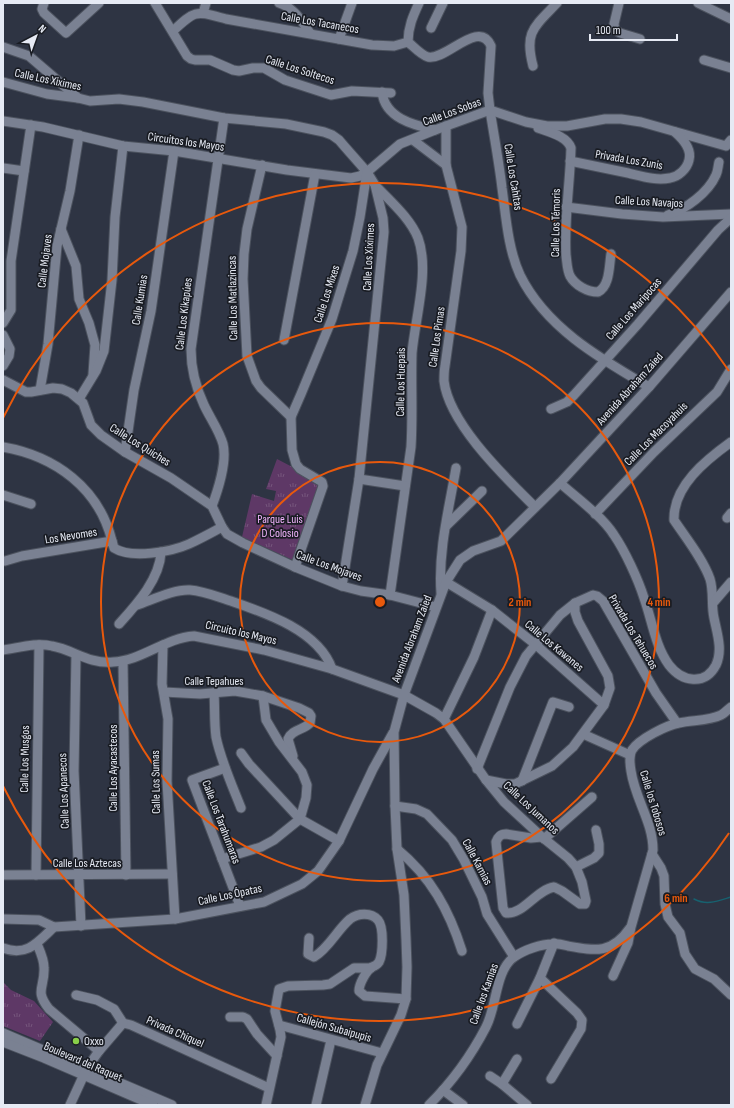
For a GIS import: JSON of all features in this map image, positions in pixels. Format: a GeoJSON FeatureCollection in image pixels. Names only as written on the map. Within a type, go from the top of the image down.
{"type":"FeatureCollection","features":[{"type":"Feature","properties":{"kind":"street"},"geometry":{"type":"LineString","coordinates":[[44,3],[42,9],[44,13],[59,29],[66,33],[99,3]]}},
{"type":"Feature","properties":{"kind":"street"},"geometry":{"type":"LineString","coordinates":[[155,3],[173,31],[189,17],[196,13],[204,13],[206,3]]}},
{"type":"Feature","properties":{"kind":"street"},"geometry":{"type":"LineString","coordinates":[[279,3],[290,7],[295,11],[310,33]]}},
{"type":"Feature","properties":{"kind":"street"},"geometry":{"type":"LineString","coordinates":[[339,39],[352,3]]}},
{"type":"Feature","properties":{"kind":"street"},"geometry":{"type":"LineString","coordinates":[[408,42],[408,30],[419,3]]}},
{"type":"Feature","properties":{"kind":"street"},"geometry":{"type":"LineString","coordinates":[[431,28],[443,3]]}},
{"type":"Feature","properties":{"kind":"street"},"geometry":{"type":"LineString","coordinates":[[533,66],[528,43],[530,36],[539,22],[557,3]]}},
{"type":"Feature","properties":{"kind":"street"},"geometry":{"type":"LineString","coordinates":[[619,3],[614,24],[615,30],[640,40]]}},
{"type":"Feature","properties":{"kind":"street"},"geometry":{"type":"LineString","coordinates":[[698,3],[731,19]]}},
{"type":"Feature","properties":{"kind":"street","name":"Calle Los Tacanecos"},"geometry":{"type":"LineString","coordinates":[[204,13],[226,19],[372,45],[394,46],[408,42]]}},
{"type":"Feature","properties":{"kind":"street","name":"Calle Los Soltecos"},"geometry":{"type":"LineString","coordinates":[[173,31],[189,58],[195,60],[210,60],[239,71],[253,68],[264,68],[285,80],[331,95],[352,91],[387,92],[388,106],[395,115],[405,121],[435,130]]}},
{"type":"Feature","properties":{"kind":"street","name":"Calle Los Cahitas"},"geometry":{"type":"LineString","coordinates":[[408,42],[423,55],[433,57],[438,56],[470,38],[481,37],[490,42],[488,93],[490,110],[512,249],[520,275],[538,303],[566,332],[605,361],[649,388]]}},
{"type":"Feature","properties":{"kind":"street"},"geometry":{"type":"LineString","coordinates":[[3,47],[29,56],[78,98]]}},
{"type":"Feature","properties":{"kind":"street"},"geometry":{"type":"LineString","coordinates":[[704,60],[731,68]]}},
{"type":"Feature","properties":{"kind":"street","name":"Calle Los Xiximes"},"geometry":{"type":"LineString","coordinates":[[3,82],[47,94],[90,101],[119,99],[144,102],[224,118],[279,123],[324,132],[339,140],[367,172],[375,185],[383,218],[384,232],[359,479],[342,586]]}},
{"type":"Feature","properties":{"kind":"street","name":"Calle Los Sobas"},"geometry":{"type":"LineString","coordinates":[[367,172],[394,148],[405,142],[490,110],[526,122],[547,126],[605,119],[621,119],[641,122],[726,146],[731,140]]}},
{"type":"Feature","properties":{"kind":"street","name":"Calle Los Kikapúes"},"geometry":{"type":"LineString","coordinates":[[212,506],[220,484],[224,454],[223,445],[220,436],[203,404],[191,362],[191,349],[224,118]]}},
{"type":"Feature","properties":{"kind":"street","name":"Circuitos los Mayos"},"geometry":{"type":"LineString","coordinates":[[3,121],[79,135],[123,146],[174,151],[315,174],[350,178],[360,176],[367,172]]}},
{"type":"Feature","properties":{"kind":"street","name":"Calle Los Témoris"},"geometry":{"type":"LineString","coordinates":[[526,122],[567,141],[571,148],[565,238],[569,275],[583,288],[595,292],[601,290],[608,275],[611,254]]}},
{"type":"Feature","properties":{"kind":"street"},"geometry":{"type":"LineString","coordinates":[[3,323],[11,310],[11,261],[31,125]]}},
{"type":"Feature","properties":{"kind":"street","name":"Calle Los Pimas"},"geometry":{"type":"LineString","coordinates":[[446,126],[446,165],[462,227],[462,238],[457,288],[444,381],[447,393],[456,414],[473,439],[505,477],[535,507]]}},
{"type":"Feature","properties":{"kind":"street","name":"Privada Los Zunis"},"geometry":{"type":"LineString","coordinates":[[570,161],[654,178],[672,178],[686,168],[690,160],[690,151],[674,131]]}},
{"type":"Feature","properties":{"kind":"street","name":"Calle Mojaves"},"geometry":{"type":"LineString","coordinates":[[40,390],[48,344],[57,246],[70,191],[79,135]]}},
{"type":"Feature","properties":{"kind":"street"},"geometry":{"type":"LineString","coordinates":[[413,140],[446,165]]}},
{"type":"Feature","properties":{"kind":"street"},"geometry":{"type":"LineString","coordinates":[[3,380],[26,392],[53,388],[62,389],[79,398],[93,377],[104,351],[112,280],[115,217],[123,146]]}},
{"type":"Feature","properties":{"kind":"street","name":"Calle Kumias"},"geometry":{"type":"LineString","coordinates":[[125,452],[134,390],[151,311],[174,151]]}},
{"type":"Feature","properties":{"kind":"street"},"geometry":{"type":"LineString","coordinates":[[662,217],[686,206],[705,190],[717,173],[719,162]]}},
{"type":"Feature","properties":{"kind":"street","name":"Calle Los Matlazincas"},"geometry":{"type":"LineString","coordinates":[[262,165],[247,229],[244,254],[243,279],[247,356],[256,381],[261,388],[291,416]]}},
{"type":"Feature","properties":{"kind":"street"},"geometry":{"type":"LineString","coordinates":[[3,168],[24,171]]}},
{"type":"Feature","properties":{"kind":"street","name":"Calle Los Mixes"},"geometry":{"type":"LineString","coordinates":[[291,416],[323,344],[353,251],[367,172]]}},
{"type":"Feature","properties":{"kind":"street"},"geometry":{"type":"LineString","coordinates":[[284,340],[315,174]]}},
{"type":"Feature","properties":{"kind":"street","name":"Calle Los Huepais"},"geometry":{"type":"LineString","coordinates":[[375,185],[406,218],[415,231],[421,251],[422,275],[415,322],[411,375],[411,447],[404,486],[390,595]]}},
{"type":"Feature","properties":{"kind":"street","name":"Calle Los Navajos"},"geometry":{"type":"LineString","coordinates":[[566,207],[662,217],[731,214]]}},
{"type":"Feature","properties":{"kind":"street","name":"Calle Los Maripocas"},"geometry":{"type":"LineString","coordinates":[[551,409],[567,402],[605,361],[718,230],[731,218]]}},
{"type":"Feature","properties":{"kind":"street"},"geometry":{"type":"LineString","coordinates":[[61,229],[76,266],[79,299],[89,323],[95,345],[93,377]]}},
{"type":"Feature","properties":{"kind":"street","name":"Avenida Abraham Zaied"},"geometry":{"type":"LineString","coordinates":[[365,1105],[377,1065],[396,1028],[406,999],[406,924],[404,895],[397,850],[394,732],[404,695],[446,582],[460,560],[473,551],[501,541],[560,483],[649,388],[731,292]]}},
{"type":"Feature","properties":{"kind":"street"},"geometry":{"type":"LineString","coordinates":[[3,334],[10,349],[9,356],[3,366]]}},
{"type":"Feature","properties":{"kind":"street","name":"Calle Los Macoyahuis"},"geometry":{"type":"LineString","coordinates":[[595,514],[654,452],[717,392],[731,369]]}},
{"type":"Feature","properties":{"kind":"street","name":"Calle Los Quiches"},"geometry":{"type":"LineString","coordinates":[[79,398],[83,403],[91,425],[96,431],[125,452],[171,478],[212,506]]}},
{"type":"Feature","properties":{"kind":"street"},"geometry":{"type":"LineString","coordinates":[[291,416],[292,450],[296,464],[300,469],[322,483],[323,486],[295,567]]}},
{"type":"Feature","properties":{"kind":"street"},"geometry":{"type":"LineString","coordinates":[[560,483],[595,514],[613,534],[622,548],[644,596],[660,649],[670,666],[679,675],[691,680],[701,680],[710,674],[716,664],[720,642],[713,614],[710,579],[704,566],[674,520],[674,512],[680,493],[691,477],[708,460],[731,442]]}},
{"type":"Feature","properties":{"kind":"street"},"geometry":{"type":"LineString","coordinates":[[3,447],[32,454],[48,461],[80,484],[96,503],[108,526],[112,541]]}},
{"type":"Feature","properties":{"kind":"street"},"geometry":{"type":"LineString","coordinates":[[441,596],[439,572],[456,468]]}},
{"type":"Feature","properties":{"kind":"street"},"geometry":{"type":"LineString","coordinates":[[359,479],[404,486]]}},
{"type":"Feature","properties":{"kind":"street"},"geometry":{"type":"LineString","coordinates":[[446,526],[482,491]]}},
{"type":"Feature","properties":{"kind":"street"},"geometry":{"type":"LineString","coordinates":[[3,495],[32,504]]}},
{"type":"Feature","properties":{"kind":"street"},"geometry":{"type":"LineString","coordinates":[[212,506],[222,527]]}},
{"type":"Feature","properties":{"kind":"street","name":"Calle Los Mojaves"},"geometry":{"type":"LineString","coordinates":[[222,527],[228,534],[243,543],[295,567],[342,586],[361,591],[390,595],[436,607]]}},
{"type":"Feature","properties":{"kind":"street","name":"Los Nevomes"},"geometry":{"type":"LineString","coordinates":[[4,561],[29,555],[112,541],[114,548],[123,552],[133,554],[161,552],[188,545],[222,527]]}},
{"type":"Feature","properties":{"kind":"street"},"geometry":{"type":"LineString","coordinates":[[119,624],[137,605],[159,568],[161,552]]}},
{"type":"Feature","properties":{"kind":"street","name":"Calle Los Kawanes"},"geometry":{"type":"LineString","coordinates":[[446,582],[492,610],[534,644],[604,705]]}},
{"type":"Feature","properties":{"kind":"street"},"geometry":{"type":"LineString","coordinates":[[713,603],[731,582]]}},
{"type":"Feature","properties":{"kind":"street"},"geometry":{"type":"LineString","coordinates":[[137,605],[178,591],[188,590],[210,594],[272,616],[293,627],[324,652],[332,669]]}},
{"type":"Feature","properties":{"kind":"street","name":"Privada Los Tehuecos"},"geometry":{"type":"LineString","coordinates":[[477,768],[510,687],[534,644],[560,615],[575,603],[593,595],[597,596],[603,601],[656,693],[677,723]]}},
{"type":"Feature","properties":{"kind":"street"},"geometry":{"type":"LineString","coordinates":[[486,780],[506,784],[522,781],[552,766],[573,747],[604,705],[610,688],[608,676],[578,621],[575,603]]}},
{"type":"Feature","properties":{"kind":"street"},"geometry":{"type":"LineString","coordinates":[[444,719],[474,657],[492,610]]}},
{"type":"Feature","properties":{"kind":"street","name":"Circuito los Mayos"},"geometry":{"type":"LineString","coordinates":[[3,650],[39,645],[51,645],[99,662],[123,662],[163,644],[188,636],[202,636],[264,650],[332,669],[404,695]]}},
{"type":"Feature","properties":{"kind":"street","name":"Calle Los Sumas"},"geometry":{"type":"LineString","coordinates":[[163,644],[162,675],[169,727],[167,781],[175,919]]}},
{"type":"Feature","properties":{"kind":"street","name":"Calle Los Musgos"},"geometry":{"type":"LineString","coordinates":[[36,875],[39,645]]}},
{"type":"Feature","properties":{"kind":"street","name":"Calle Los Apanecos"},"geometry":{"type":"LineString","coordinates":[[76,655],[74,771],[81,926]]}},
{"type":"Feature","properties":{"kind":"street","name":"Calle Los Ayacastecos"},"geometry":{"type":"LineString","coordinates":[[123,662],[126,874]]}},
{"type":"Feature","properties":{"kind":"street","name":"Calle Tepahues"},"geometry":{"type":"LineString","coordinates":[[164,692],[190,694],[235,691],[263,696],[309,713],[312,719],[309,725],[290,734],[288,739],[290,750],[307,785],[306,798],[300,819]]}},
{"type":"Feature","properties":{"kind":"street","name":"Calle Los Tarahumaras"},"geometry":{"type":"LineString","coordinates":[[214,693],[216,736],[225,768],[241,808]]}},
{"type":"Feature","properties":{"kind":"street","name":"Calle Los Jumanos"},"geometry":{"type":"LineString","coordinates":[[404,695],[430,709],[444,719],[477,768],[504,802],[543,838],[568,858],[576,867]]}},
{"type":"Feature","properties":{"kind":"street","name":"Calle Tepahues"},"geometry":{"type":"LineString","coordinates":[[263,696],[266,720],[279,742],[298,766]]}},
{"type":"Feature","properties":{"kind":"street"},"geometry":{"type":"LineString","coordinates":[[522,781],[552,702],[569,707]]}},
{"type":"Feature","properties":{"kind":"street"},"geometry":{"type":"LineString","coordinates":[[583,734],[630,755],[632,750],[649,736],[677,723],[712,718],[721,715],[731,707]]}},
{"type":"Feature","properties":{"kind":"street","name":"Calle Los Ópatas"},"geometry":{"type":"LineString","coordinates":[[3,919],[38,920],[54,927],[175,919],[264,902],[302,884],[318,871],[339,841],[373,769],[394,732]]}},
{"type":"Feature","properties":{"kind":"street"},"geometry":{"type":"LineString","coordinates":[[241,753],[249,764],[300,819],[339,841]]}},
{"type":"Feature","properties":{"kind":"street","name":"Calle los Tobosos"},"geometry":{"type":"LineString","coordinates":[[614,976],[626,948],[652,854],[653,839],[631,771],[630,755]]}},
{"type":"Feature","properties":{"kind":"street","name":"Calle Los Tarahumaras"},"geometry":{"type":"LineString","coordinates":[[225,768],[192,780],[240,906]]}},
{"type":"Feature","properties":{"kind":"street"},"geometry":{"type":"LineString","coordinates":[[592,796],[543,838],[502,834],[497,839],[496,842],[505,912],[508,913],[518,910],[544,890],[554,887],[580,904],[585,904],[582,882],[576,867],[594,858],[599,853],[596,830]]}},
{"type":"Feature","properties":{"kind":"street","name":"Calle Kamias"},"geometry":{"type":"LineString","coordinates":[[395,806],[416,809],[427,814],[452,840],[464,860],[482,897],[487,914],[514,957]]}},
{"type":"Feature","properties":{"kind":"street"},"geometry":{"type":"LineString","coordinates":[[222,859],[261,847],[288,830],[300,819]]}},
{"type":"Feature","properties":{"kind":"street"},"geometry":{"type":"LineString","coordinates":[[397,850],[411,861],[431,885],[443,904],[462,951]]}},
{"type":"Feature","properties":{"kind":"street"},"geometry":{"type":"LineString","coordinates":[[652,854],[664,876],[665,904],[668,917],[680,933],[685,954],[695,969],[714,979],[731,995]]}},
{"type":"Feature","properties":{"kind":"street","name":"Calle Los Aztecas"},"geometry":{"type":"LineString","coordinates":[[3,875],[172,874]]}},
{"type":"Feature","properties":{"kind":"street"},"geometry":{"type":"LineString","coordinates":[[266,1105],[281,1037],[275,1011],[279,989],[288,986],[330,984],[354,968],[371,968],[379,962],[382,941],[379,921],[366,914],[357,915],[350,919],[314,957],[308,954],[309,938]]}},
{"type":"Feature","properties":{"kind":"street"},"geometry":{"type":"LineString","coordinates":[[3,948],[18,951],[26,950],[37,944],[54,927]]}},
{"type":"Feature","properties":{"kind":"street","name":"Calle los Kamias"},"geometry":{"type":"LineString","coordinates":[[429,1105],[462,1066],[486,1028],[494,1007],[503,969],[514,957],[540,946],[554,944],[596,950],[605,949],[618,942],[631,927]]}},
{"type":"Feature","properties":{"kind":"street"},"geometry":{"type":"LineString","coordinates":[[37,944],[43,959],[44,968],[40,994],[43,1001],[49,1009],[99,1051]]}},
{"type":"Feature","properties":{"kind":"street"},"geometry":{"type":"LineString","coordinates":[[517,1024],[540,978],[554,944]]}},
{"type":"Feature","properties":{"kind":"street"},"geometry":{"type":"LineString","coordinates":[[371,968],[359,987],[359,991],[362,994],[368,997],[406,999]]}},
{"type":"Feature","properties":{"kind":"street"},"geometry":{"type":"LineString","coordinates":[[540,978],[577,1013],[582,1020],[581,1029],[551,1080]]}},
{"type":"Feature","properties":{"kind":"street"},"geometry":{"type":"LineString","coordinates":[[70,1105],[85,1072],[99,1051],[123,1023],[114,1009],[96,1000],[76,995]]}},
{"type":"Feature","properties":{"kind":"street"},"geometry":{"type":"LineString","coordinates":[[230,1018],[243,1017],[247,1019],[257,1034],[277,1056]]}},
{"type":"Feature","properties":{"kind":"street","name":"Privada Chiquel"},"geometry":{"type":"LineString","coordinates":[[123,1023],[131,1025],[269,1088]]}},
{"type":"Feature","properties":{"kind":"street","name":"Callejón Subaipupis"},"geometry":{"type":"LineString","coordinates":[[279,1025],[382,1054]]}},
{"type":"Feature","properties":{"kind":"street","name":"Boulevard del Raquet"},"geometry":{"type":"LineString","coordinates":[[3,1033],[153,1105]]}},
{"type":"Feature","properties":{"kind":"street"},"geometry":{"type":"LineString","coordinates":[[316,1105],[331,1040]]}},
{"type":"Feature","properties":{"kind":"street","name":"Boulevard del Raquet"},"geometry":{"type":"LineString","coordinates":[[3,1042],[45,1054]]}},
{"type":"Feature","properties":{"kind":"street"},"geometry":{"type":"LineString","coordinates":[[502,1084],[517,1059]]}},
{"type":"Feature","properties":{"kind":"street","name":"Boulevard del Raquet"},"geometry":{"type":"LineString","coordinates":[[85,1072],[172,1105]]}},
{"type":"Feature","properties":{"kind":"street"},"geometry":{"type":"LineString","coordinates":[[490,1076],[527,1105]]}},
{"type":"Feature","properties":{"kind":"street"},"geometry":{"type":"LineString","coordinates":[[443,1090],[463,1105]]}},
{"type":"Feature","properties":{"kind":"green space","name":"Parque Luis D Colosio"},"geometry":{"type":"Polygon","coordinates":[[[277,459],[300,471],[320,486],[295,561],[242,537],[252,494],[274,501],[276,491],[266,489],[277,459]]]}},
{"type":"Feature","properties":{"kind":"green space"},"geometry":{"type":"Polygon","coordinates":[[[3,982],[11,990],[34,1001],[53,1022],[40,1041],[3,1026],[3,982]]]}},
{"type":"Feature","properties":{"kind":"waterway"},"geometry":{"type":"LineString","coordinates":[[694,899],[708,902],[731,897]]}},
{"type":"Feature","properties":{"kind":"place","name":"Oxxo"},"geometry":{"type":"Point","coordinates":[76,1041]}}]}
